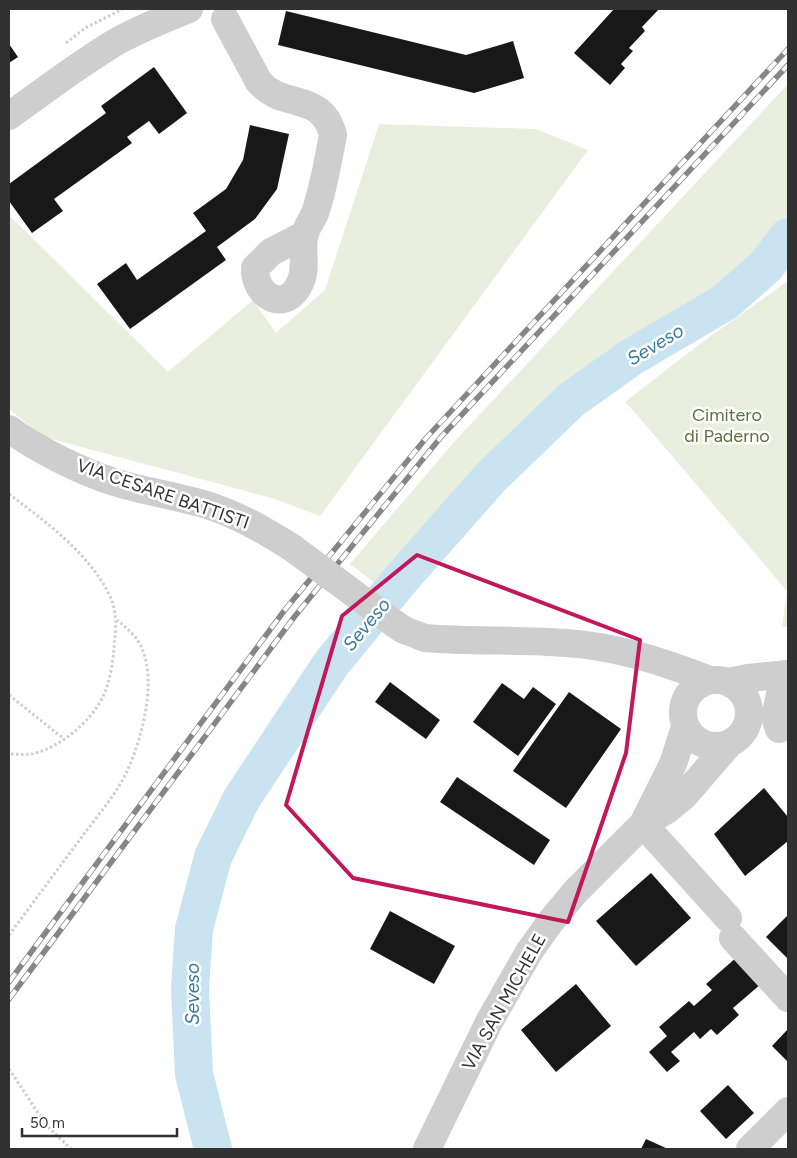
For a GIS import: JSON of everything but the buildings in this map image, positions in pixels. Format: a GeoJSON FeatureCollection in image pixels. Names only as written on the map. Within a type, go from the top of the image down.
{"type":"FeatureCollection","features":[{"type":"Feature","properties":{"kind":"street"},"geometry":{"type":"LineString","coordinates":[[9,116],[118,41],[149,16],[189,9]]}},
{"type":"Feature","properties":{"kind":"street"},"geometry":{"type":"LineString","coordinates":[[221,12],[265,90],[272,94],[312,106],[324,114],[331,124],[334,135],[318,204],[304,235]]}},
{"type":"Feature","properties":{"kind":"street","name":"VIA CESARE BATTISTI"},"geometry":{"type":"LineString","coordinates":[[9,429],[53,456],[113,482],[211,507],[261,528],[395,624],[404,630],[425,638],[566,642],[620,651],[719,681]]}},
{"type":"Feature","properties":{"kind":"street","name":"VIA CESARE BATTISTI"},"geometry":{"type":"LineString","coordinates":[[620,651],[673,688],[685,714]]}},
{"type":"Feature","properties":{"kind":"street"},"geometry":{"type":"LineString","coordinates":[[719,681],[740,690],[748,708],[747,724],[743,732],[729,744],[718,747],[702,744],[689,733],[685,714],[696,686],[719,681],[748,678],[787,678]]}},
{"type":"Feature","properties":{"kind":"street"},"geometry":{"type":"LineString","coordinates":[[748,708],[766,692],[787,678]]}},
{"type":"Feature","properties":{"kind":"street"},"geometry":{"type":"LineString","coordinates":[[779,729],[775,717],[787,678]]}},
{"type":"Feature","properties":{"kind":"street","name":"VIA SAN MICHELE"},"geometry":{"type":"LineString","coordinates":[[643,824],[673,764],[685,714]]}},
{"type":"Feature","properties":{"kind":"street","name":"VIA SAN MICHELE"},"geometry":{"type":"LineString","coordinates":[[427,1149],[489,1022],[529,952],[550,921],[576,891],[643,824],[668,810],[683,797],[729,744]]}},
{"type":"Feature","properties":{"kind":"street"},"geometry":{"type":"LineString","coordinates":[[643,824],[788,998]]}},
{"type":"Feature","properties":{"kind":"street"},"geometry":{"type":"LineString","coordinates":[[750,1149],[788,1111]]}},
{"type":"Feature","properties":{"kind":"path"},"geometry":{"type":"LineString","coordinates":[[9,494],[68,542],[96,574],[109,594],[117,620],[113,659],[105,693],[89,717],[54,746],[31,754],[9,754]]}},
{"type":"Feature","properties":{"kind":"path"},"geometry":{"type":"LineString","coordinates":[[9,935],[111,798],[128,770],[141,732],[148,686],[148,670],[143,651],[133,633],[117,620]]}},
{"type":"Feature","properties":{"kind":"path"},"geometry":{"type":"LineString","coordinates":[[9,694],[64,739]]}},
{"type":"Feature","properties":{"kind":"path"},"geometry":{"type":"LineString","coordinates":[[9,1069],[46,1125],[71,1149]]}},
{"type":"Feature","properties":{"kind":"highlighted area"},"geometry":{"type":"Polygon","coordinates":[[[417,555],[640,640],[626,753],[568,922],[353,878],[286,805],[342,616],[417,555]]]}},
{"type":"Feature","properties":{"kind":"green space"},"geometry":{"type":"Polygon","coordinates":[[[788,84],[788,220],[719,294],[638,343],[566,392],[466,493],[380,587],[350,564],[455,441],[788,84]]]}},
{"type":"Feature","properties":{"kind":"green space"},"geometry":{"type":"Polygon","coordinates":[[[379,124],[536,129],[588,150],[320,516],[272,498],[44,437],[9,409],[9,215],[168,372],[253,300],[276,333],[325,290],[379,124]]]}},
{"type":"Feature","properties":{"kind":"green space","name":"Cimitero di Paderno"},"geometry":{"type":"Polygon","coordinates":[[[788,281],[788,627],[782,627],[787,591],[625,402],[701,343],[788,281]]]}},
{"type":"Feature","properties":{"kind":"waterway","name":"Seveso"},"geometry":{"type":"LineString","coordinates":[[213,1149],[194,1074],[190,989],[194,929],[213,857],[242,798],[331,664],[401,579],[491,477],[571,400],[630,358],[725,302],[766,266],[788,237]]}},
{"type":"Feature","properties":{"kind":"railway"},"geometry":{"type":"LineString","coordinates":[[9,982],[284,611],[427,437],[788,49]]}},
{"type":"Feature","properties":{"kind":"railway"},"geometry":{"type":"LineString","coordinates":[[9,999],[295,616],[441,437],[788,65]]}}]}
